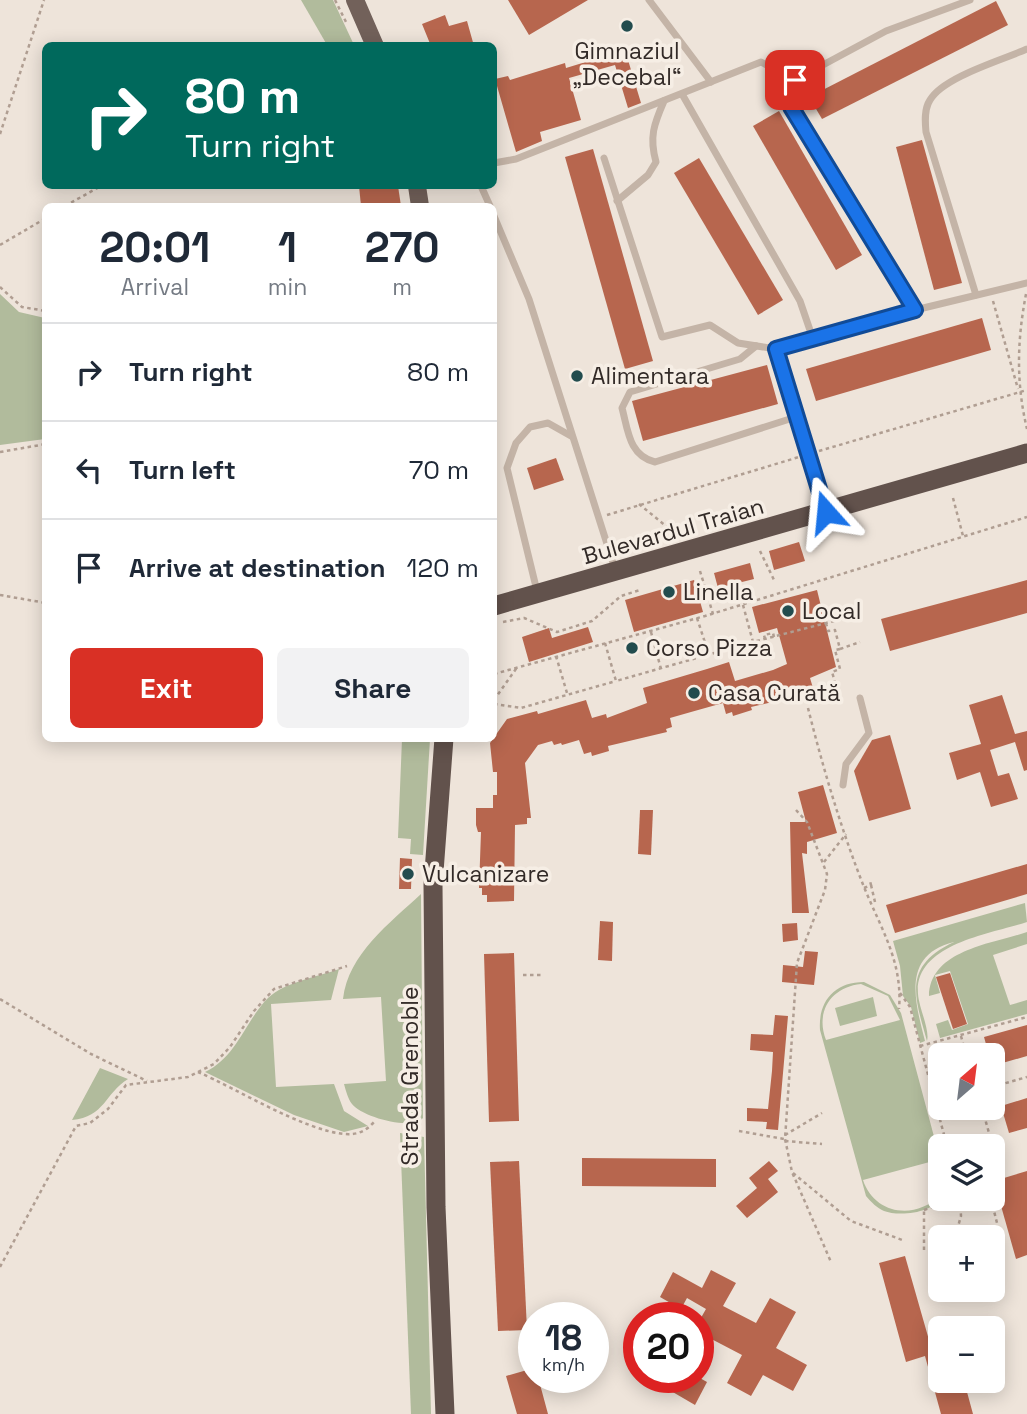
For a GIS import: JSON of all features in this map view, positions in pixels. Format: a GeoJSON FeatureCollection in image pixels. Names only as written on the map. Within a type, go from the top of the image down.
{"type":"FeatureCollection","features":[{"type":"Feature","properties":{"kind":"highway","name":"Bulevardul Traian"},"geometry":{"type":"LineString","coordinates":[[497,615],[538,595],[1027,453]]}},
{"type":"Feature","properties":{"kind":"highway","name":"Strada Grenoble"},"geometry":{"type":"LineString","coordinates":[[444,742],[433,885],[436,1207],[445,1414]]}},
{"type":"Feature","properties":{"kind":"main road"},"geometry":{"type":"LineString","coordinates":[[355,0],[373,42]]}},
{"type":"Feature","properties":{"kind":"lane"},"geometry":{"type":"LineString","coordinates":[[649,0],[711,82]]}},
{"type":"Feature","properties":{"kind":"lane"},"geometry":{"type":"LineString","coordinates":[[795,80],[886,31],[970,0]]}},
{"type":"Feature","properties":{"kind":"lane"},"geometry":{"type":"LineString","coordinates":[[975,295],[926,132],[926,111],[931,98],[950,82],[1027,49]]}},
{"type":"Feature","properties":{"kind":"lane"},"geometry":{"type":"LineString","coordinates":[[497,162],[516,159],[761,62],[795,80]]}},
{"type":"Feature","properties":{"kind":"lane"},"geometry":{"type":"LineString","coordinates":[[795,80],[791,107],[915,310]]}},
{"type":"Feature","properties":{"kind":"lane"},"geometry":{"type":"LineString","coordinates":[[682,94],[800,302],[813,339]]}},
{"type":"Feature","properties":{"kind":"lane"},"geometry":{"type":"LineString","coordinates":[[618,201],[648,175],[656,162],[651,145],[652,129],[665,101]]}},
{"type":"Feature","properties":{"kind":"lane"},"geometry":{"type":"LineString","coordinates":[[604,158],[662,337],[710,325],[738,343],[776,349],[915,310],[1027,284]]}},
{"type":"Feature","properties":{"kind":"lane"},"geometry":{"type":"LineString","coordinates":[[497,223],[529,299],[616,573]]}},
{"type":"Feature","properties":{"kind":"lane"},"geometry":{"type":"LineString","coordinates":[[756,346],[740,359],[638,387],[630,392],[622,408],[632,447],[637,454],[654,462],[796,417]]}},
{"type":"Feature","properties":{"kind":"lane"},"geometry":{"type":"LineString","coordinates":[[776,349],[826,512]]}},
{"type":"Feature","properties":{"kind":"lane"},"geometry":{"type":"LineString","coordinates":[[538,595],[507,468],[516,443],[530,427],[548,423],[571,436]]}},
{"type":"Feature","properties":{"kind":"lane"},"geometry":{"type":"LineString","coordinates":[[843,785],[846,764],[869,733],[860,698]]}},
{"type":"Feature","properties":{"kind":"path"},"geometry":{"type":"LineString","coordinates":[[0,134],[44,0]]}},
{"type":"Feature","properties":{"kind":"path"},"geometry":{"type":"LineString","coordinates":[[70,203],[96,189]]}},
{"type":"Feature","properties":{"kind":"path"},"geometry":{"type":"LineString","coordinates":[[0,245],[42,220]]}},
{"type":"Feature","properties":{"kind":"path"},"geometry":{"type":"LineString","coordinates":[[1019,393],[1018,336],[1027,284]]}},
{"type":"Feature","properties":{"kind":"path"},"geometry":{"type":"LineString","coordinates":[[0,287],[22,307],[42,310]]}},
{"type":"Feature","properties":{"kind":"path"},"geometry":{"type":"LineString","coordinates":[[991,291],[1027,429]]}},
{"type":"Feature","properties":{"kind":"path"},"geometry":{"type":"LineString","coordinates":[[598,518],[1027,390]]}},
{"type":"Feature","properties":{"kind":"path"},"geometry":{"type":"LineString","coordinates":[[0,452],[42,445]]}},
{"type":"Feature","properties":{"kind":"path"},"geometry":{"type":"LineString","coordinates":[[953,498],[964,537]]}},
{"type":"Feature","properties":{"kind":"path"},"geometry":{"type":"LineString","coordinates":[[639,504],[677,535]]}},
{"type":"Feature","properties":{"kind":"path"},"geometry":{"type":"LineString","coordinates":[[497,673],[713,614],[1027,517]]}},
{"type":"Feature","properties":{"kind":"path"},"geometry":{"type":"LineString","coordinates":[[760,551],[775,582]]}},
{"type":"Feature","properties":{"kind":"path"},"geometry":{"type":"LineString","coordinates":[[700,571],[713,614]]}},
{"type":"Feature","properties":{"kind":"path"},"geometry":{"type":"LineString","coordinates":[[497,615],[524,618],[556,632],[592,621],[621,596],[640,590]]}},
{"type":"Feature","properties":{"kind":"path"},"geometry":{"type":"LineString","coordinates":[[0,595],[42,602]]}},
{"type":"Feature","properties":{"kind":"path"},"geometry":{"type":"LineString","coordinates":[[743,605],[753,642]]}},
{"type":"Feature","properties":{"kind":"path"},"geometry":{"type":"LineString","coordinates":[[497,703],[521,708],[853,616]]}},
{"type":"Feature","properties":{"kind":"path"},"geometry":{"type":"LineString","coordinates":[[697,618],[709,655]]}},
{"type":"Feature","properties":{"kind":"path"},"geometry":{"type":"LineString","coordinates":[[826,623],[828,631],[835,630],[841,649]]}},
{"type":"Feature","properties":{"kind":"path"},"geometry":{"type":"LineString","coordinates":[[650,631],[661,669]]}},
{"type":"Feature","properties":{"kind":"path"},"geometry":{"type":"LineString","coordinates":[[841,702],[832,672],[840,669],[835,650],[860,642]]}},
{"type":"Feature","properties":{"kind":"path"},"geometry":{"type":"LineString","coordinates":[[605,643],[616,681]]}},
{"type":"Feature","properties":{"kind":"path"},"geometry":{"type":"LineString","coordinates":[[556,656],[568,695]]}},
{"type":"Feature","properties":{"kind":"path"},"geometry":{"type":"LineString","coordinates":[[497,698],[518,666]]}},
{"type":"Feature","properties":{"kind":"path"},"geometry":{"type":"LineString","coordinates":[[808,708],[824,772],[864,888],[894,952],[900,993],[899,1009]]}},
{"type":"Feature","properties":{"kind":"path"},"geometry":{"type":"LineString","coordinates":[[796,810],[807,822],[827,874],[825,890],[797,963],[785,1138],[792,1172],[831,1262]]}},
{"type":"Feature","properties":{"kind":"path"},"geometry":{"type":"LineString","coordinates":[[823,863],[846,834]]}},
{"type":"Feature","properties":{"kind":"path"},"geometry":{"type":"LineString","coordinates":[[864,888],[870,883],[875,902]]}},
{"type":"Feature","properties":{"kind":"path"},"geometry":{"type":"LineString","coordinates":[[0,1267],[76,1126],[90,1123],[108,1110],[126,1085],[188,1077],[223,1057],[254,1011],[274,989],[347,966]]}},
{"type":"Feature","properties":{"kind":"path"},"geometry":{"type":"LineString","coordinates":[[523,975],[542,975]]}},
{"type":"Feature","properties":{"kind":"path"},"geometry":{"type":"LineString","coordinates":[[900,993],[910,1007],[944,1134]]}},
{"type":"Feature","properties":{"kind":"path"},"geometry":{"type":"LineString","coordinates":[[0,999],[91,1054],[147,1081]]}},
{"type":"Feature","properties":{"kind":"path"},"geometry":{"type":"LineString","coordinates":[[920,1046],[1027,1017]]}},
{"type":"Feature","properties":{"kind":"path"},"geometry":{"type":"LineString","coordinates":[[961,1035],[963,1043]]}},
{"type":"Feature","properties":{"kind":"path"},"geometry":{"type":"LineString","coordinates":[[198,1072],[296,1119],[343,1134],[358,1133],[374,1122]]}},
{"type":"Feature","properties":{"kind":"path"},"geometry":{"type":"LineString","coordinates":[[1005,1084],[1026,1078]]}},
{"type":"Feature","properties":{"kind":"path"},"geometry":{"type":"LineString","coordinates":[[785,1138],[822,1113]]}},
{"type":"Feature","properties":{"kind":"path"},"geometry":{"type":"LineString","coordinates":[[739,1131],[822,1144]]}},
{"type":"Feature","properties":{"kind":"path"},"geometry":{"type":"LineString","coordinates":[[792,1172],[851,1221],[905,1241]]}},
{"type":"Feature","properties":{"kind":"path"},"geometry":{"type":"LineString","coordinates":[[924,1250],[924,1209],[928,1208]]}},
{"type":"Feature","properties":{"kind":"green space"},"geometry":{"type":"Polygon","coordinates":[[[301,0],[333,0],[353,42],[325,42],[301,0]]]}},
{"type":"Feature","properties":{"kind":"green space"},"geometry":{"type":"Polygon","coordinates":[[[0,294],[19,312],[42,317],[42,439],[0,445],[0,294]]]}},
{"type":"Feature","properties":{"kind":"green space"},"geometry":{"type":"Polygon","coordinates":[[[402,742],[430,742],[423,855],[410,854],[411,839],[398,838],[402,742]]]}},
{"type":"Feature","properties":{"kind":"green space"},"geometry":{"type":"Polygon","coordinates":[[[421,894],[423,1118],[417,1122],[398,1123],[376,1118],[357,1109],[349,1100],[344,1084],[386,1081],[381,997],[343,999],[353,968],[372,940],[421,894]]]}},
{"type":"Feature","properties":{"kind":"green space"},"geometry":{"type":"Polygon","coordinates":[[[1025,903],[1027,922],[957,944],[928,963],[920,977],[918,994],[927,1041],[916,996],[925,1041],[920,1043],[911,1007],[903,996],[900,966],[893,941],[1025,903]],[[954,942],[937,948],[926,957],[919,969],[916,996],[920,972],[926,961],[954,942]]]}},
{"type":"Feature","properties":{"kind":"green space"},"geometry":{"type":"Polygon","coordinates":[[[1027,932],[1027,944],[993,955],[1010,1005],[1027,1000],[1027,1014],[940,1038],[936,1024],[948,1020],[952,1030],[968,1024],[950,971],[936,975],[940,968],[965,951],[1027,932]]]}},
{"type":"Feature","properties":{"kind":"green space"},"geometry":{"type":"Polygon","coordinates":[[[339,969],[331,1000],[271,1004],[276,1087],[334,1084],[344,1111],[368,1126],[344,1132],[294,1115],[205,1072],[233,1048],[260,1007],[275,992],[339,969]]]}},
{"type":"Feature","properties":{"kind":"green space"},"geometry":{"type":"Polygon","coordinates":[[[935,976],[940,993],[929,996],[932,981],[935,976]]]}},
{"type":"Feature","properties":{"kind":"green space"},"geometry":{"type":"Polygon","coordinates":[[[864,982],[890,995],[901,1013],[933,1134],[928,1134],[928,1162],[863,1180],[868,1191],[886,1207],[908,1211],[928,1204],[925,1210],[891,1213],[879,1208],[866,1196],[820,1030],[825,1003],[830,995],[844,986],[864,982]],[[861,984],[841,990],[828,1003],[824,1011],[823,1030],[826,1040],[900,1020],[888,996],[861,984]]]}},
{"type":"Feature","properties":{"kind":"green space"},"geometry":{"type":"Polygon","coordinates":[[[873,997],[877,1016],[840,1026],[835,1008],[873,997]]]}},
{"type":"Feature","properties":{"kind":"green space"},"geometry":{"type":"Polygon","coordinates":[[[100,1068],[128,1079],[98,1109],[83,1118],[72,1120],[100,1068]]]}},
{"type":"Feature","properties":{"kind":"green space"},"geometry":{"type":"Polygon","coordinates":[[[400,1133],[424,1137],[431,1414],[411,1414],[400,1133]]]}},
{"type":"Feature","properties":{"kind":"building"},"geometry":{"type":"Polygon","coordinates":[[[508,0],[588,0],[529,35],[508,0]]]}},
{"type":"Feature","properties":{"kind":"building"},"geometry":{"type":"Polygon","coordinates":[[[996,1],[1008,25],[822,119],[809,97],[996,1]]]}},
{"type":"Feature","properties":{"kind":"building"},"geometry":{"type":"Polygon","coordinates":[[[445,15],[449,26],[467,21],[473,42],[429,42],[422,24],[445,15]]]}},
{"type":"Feature","properties":{"kind":"building"},"geometry":{"type":"Polygon","coordinates":[[[625,50],[641,103],[628,108],[615,65],[569,78],[581,120],[540,132],[542,141],[516,152],[497,79],[508,76],[510,80],[565,63],[566,68],[625,50]]]}},
{"type":"Feature","properties":{"kind":"building"},"geometry":{"type":"Polygon","coordinates":[[[779,111],[862,255],[836,270],[753,126],[779,111]]]}},
{"type":"Feature","properties":{"kind":"building"},"geometry":{"type":"Polygon","coordinates":[[[922,140],[962,283],[934,290],[896,147],[922,140]]]}},
{"type":"Feature","properties":{"kind":"building"},"geometry":{"type":"Polygon","coordinates":[[[593,149],[653,361],[625,369],[565,157],[593,149]]]}},
{"type":"Feature","properties":{"kind":"building"},"geometry":{"type":"Polygon","coordinates":[[[699,158],[783,300],[758,315],[674,173],[699,158]]]}},
{"type":"Feature","properties":{"kind":"building"},"geometry":{"type":"Polygon","coordinates":[[[359,189],[398,189],[401,203],[361,203],[359,189]]]}},
{"type":"Feature","properties":{"kind":"building"},"geometry":{"type":"Polygon","coordinates":[[[982,318],[991,350],[816,401],[806,369],[982,318]]]}},
{"type":"Feature","properties":{"kind":"building"},"geometry":{"type":"Polygon","coordinates":[[[767,365],[778,404],[643,441],[632,401],[767,365]]]}},
{"type":"Feature","properties":{"kind":"building"},"geometry":{"type":"Polygon","coordinates":[[[556,458],[564,480],[534,490],[527,468],[556,458]]]}},
{"type":"Feature","properties":{"kind":"building"},"geometry":{"type":"Polygon","coordinates":[[[799,542],[805,561],[774,570],[769,551],[799,542]]]}},
{"type":"Feature","properties":{"kind":"building"},"geometry":{"type":"Polygon","coordinates":[[[750,563],[754,579],[718,588],[714,573],[750,563]]]}},
{"type":"Feature","properties":{"kind":"building"},"geometry":{"type":"Polygon","coordinates":[[[694,580],[703,612],[634,632],[625,600],[694,580]]]}},
{"type":"Feature","properties":{"kind":"building"},"geometry":{"type":"Polygon","coordinates":[[[1027,580],[1027,613],[890,651],[881,619],[1027,580]]]}},
{"type":"Feature","properties":{"kind":"building"},"geometry":{"type":"Polygon","coordinates":[[[817,590],[836,667],[810,678],[813,688],[805,690],[806,694],[751,707],[752,710],[733,716],[732,712],[726,714],[723,703],[670,718],[672,727],[666,729],[667,732],[608,746],[609,751],[592,756],[591,752],[584,754],[579,740],[562,745],[554,745],[552,741],[538,745],[525,763],[531,818],[527,818],[527,824],[515,825],[514,901],[487,902],[487,895],[482,895],[482,888],[479,888],[481,832],[478,832],[476,825],[476,808],[493,808],[493,795],[497,795],[497,772],[493,772],[490,743],[497,742],[497,733],[507,719],[537,711],[538,714],[586,700],[592,718],[606,714],[607,718],[647,703],[643,688],[729,662],[735,681],[787,664],[777,628],[759,633],[752,607],[817,590]]]}},
{"type":"Feature","properties":{"kind":"building"},"geometry":{"type":"Polygon","coordinates":[[[588,627],[593,642],[529,662],[522,637],[549,628],[552,638],[588,627]]]}},
{"type":"Feature","properties":{"kind":"building"},"geometry":{"type":"Polygon","coordinates":[[[1002,695],[1015,734],[1027,731],[1027,770],[1024,771],[1015,742],[990,750],[998,776],[1009,773],[1018,799],[991,807],[980,772],[957,780],[949,753],[981,744],[969,705],[1002,695]]]}},
{"type":"Feature","properties":{"kind":"building"},"geometry":{"type":"Polygon","coordinates":[[[890,735],[911,809],[869,821],[854,771],[872,740],[890,735]]]}},
{"type":"Feature","properties":{"kind":"building"},"geometry":{"type":"Polygon","coordinates":[[[823,785],[837,833],[807,842],[807,854],[802,853],[809,913],[792,913],[790,822],[806,822],[798,792],[823,785]]]}},
{"type":"Feature","properties":{"kind":"building"},"geometry":{"type":"Polygon","coordinates":[[[640,810],[653,810],[651,855],[638,854],[640,810]]]}},
{"type":"Feature","properties":{"kind":"building"},"geometry":{"type":"Polygon","coordinates":[[[400,858],[412,859],[411,889],[399,889],[400,858]]]}},
{"type":"Feature","properties":{"kind":"building"},"geometry":{"type":"Polygon","coordinates":[[[1027,864],[1027,894],[895,933],[886,905],[1027,864]]]}},
{"type":"Feature","properties":{"kind":"building"},"geometry":{"type":"Polygon","coordinates":[[[600,921],[613,922],[612,961],[598,960],[600,921]]]}},
{"type":"Feature","properties":{"kind":"building"},"geometry":{"type":"Polygon","coordinates":[[[797,923],[798,940],[783,942],[782,924],[797,923]]]}},
{"type":"Feature","properties":{"kind":"building"},"geometry":{"type":"Polygon","coordinates":[[[805,951],[818,952],[814,985],[782,982],[783,965],[803,967],[805,951]]]}},
{"type":"Feature","properties":{"kind":"building"},"geometry":{"type":"Polygon","coordinates":[[[514,953],[519,1121],[489,1122],[484,954],[514,953]]]}},
{"type":"Feature","properties":{"kind":"building"},"geometry":{"type":"Polygon","coordinates":[[[950,973],[967,1024],[953,1029],[936,977],[950,973]]]}},
{"type":"Feature","properties":{"kind":"building"},"geometry":{"type":"Polygon","coordinates":[[[775,1015],[788,1016],[778,1130],[766,1129],[767,1122],[747,1121],[747,1108],[768,1109],[773,1052],[750,1050],[751,1034],[773,1035],[775,1015]]]}},
{"type":"Feature","properties":{"kind":"building"},"geometry":{"type":"Polygon","coordinates":[[[1027,1025],[1027,1056],[1005,1062],[1005,1043],[986,1043],[984,1037],[1027,1025]]]}},
{"type":"Feature","properties":{"kind":"building"},"geometry":{"type":"Polygon","coordinates":[[[1027,1098],[1027,1128],[1009,1133],[1005,1105],[1027,1098]]]}},
{"type":"Feature","properties":{"kind":"building"},"geometry":{"type":"Polygon","coordinates":[[[582,1158],[716,1159],[716,1187],[582,1186],[582,1158]]]}},
{"type":"Feature","properties":{"kind":"building"},"geometry":{"type":"Polygon","coordinates":[[[519,1161],[526,1302],[518,1302],[518,1330],[498,1331],[490,1162],[519,1161]]]}},
{"type":"Feature","properties":{"kind":"building"},"geometry":{"type":"Polygon","coordinates":[[[769,1161],[778,1171],[768,1179],[778,1192],[747,1218],[736,1206],[757,1188],[749,1178],[769,1161]]]}},
{"type":"Feature","properties":{"kind":"building"},"geometry":{"type":"Polygon","coordinates":[[[1027,1171],[1027,1255],[1016,1259],[1002,1211],[1005,1211],[1005,1178],[1027,1171]]]}},
{"type":"Feature","properties":{"kind":"building"},"geometry":{"type":"Polygon","coordinates":[[[905,1256],[928,1336],[928,1367],[925,1356],[906,1362],[879,1263],[905,1256]]]}},
{"type":"Feature","properties":{"kind":"building"},"geometry":{"type":"Polygon","coordinates":[[[711,1270],[736,1283],[723,1306],[756,1323],[770,1298],[796,1312],[776,1348],[807,1365],[793,1391],[763,1375],[751,1396],[727,1383],[742,1355],[714,1340],[714,1302],[694,1302],[687,1298],[685,1302],[669,1302],[660,1297],[673,1272],[702,1288],[711,1270]]]}},
{"type":"Feature","properties":{"kind":"building"},"geometry":{"type":"Polygon","coordinates":[[[518,1373],[518,1393],[542,1393],[548,1414],[517,1414],[506,1376],[518,1373]]]}},
{"type":"Feature","properties":{"kind":"building"},"geometry":{"type":"Polygon","coordinates":[[[674,1393],[701,1393],[695,1405],[674,1393]]]}},
{"type":"Feature","properties":{"kind":"building"},"geometry":{"type":"Polygon","coordinates":[[[935,1393],[967,1393],[973,1414],[941,1414],[935,1393]]]}},
{"type":"Feature","properties":{"kind":"place","name":"Gimnaziul „Decebal“"},"geometry":{"type":"Point","coordinates":[627,26]}},
{"type":"Feature","properties":{"kind":"place","name":"Alimentara"},"geometry":{"type":"Point","coordinates":[577,376]}},
{"type":"Feature","properties":{"kind":"place","name":"Linella"},"geometry":{"type":"Point","coordinates":[669,592]}},
{"type":"Feature","properties":{"kind":"place","name":"Local"},"geometry":{"type":"Point","coordinates":[788,611]}},
{"type":"Feature","properties":{"kind":"place","name":"Corso Pizza"},"geometry":{"type":"Point","coordinates":[632,648]}},
{"type":"Feature","properties":{"kind":"place","name":"Casa Curată"},"geometry":{"type":"Point","coordinates":[694,693]}},
{"type":"Feature","properties":{"kind":"place","name":"Vulcanizare"},"geometry":{"type":"Point","coordinates":[408,874]}},
{"type":"Feature","properties":{"kind":"route"},"geometry":{"type":"LineString","coordinates":[[795,80],[791,107],[915,310],[776,349],[826,512]]}}]}
